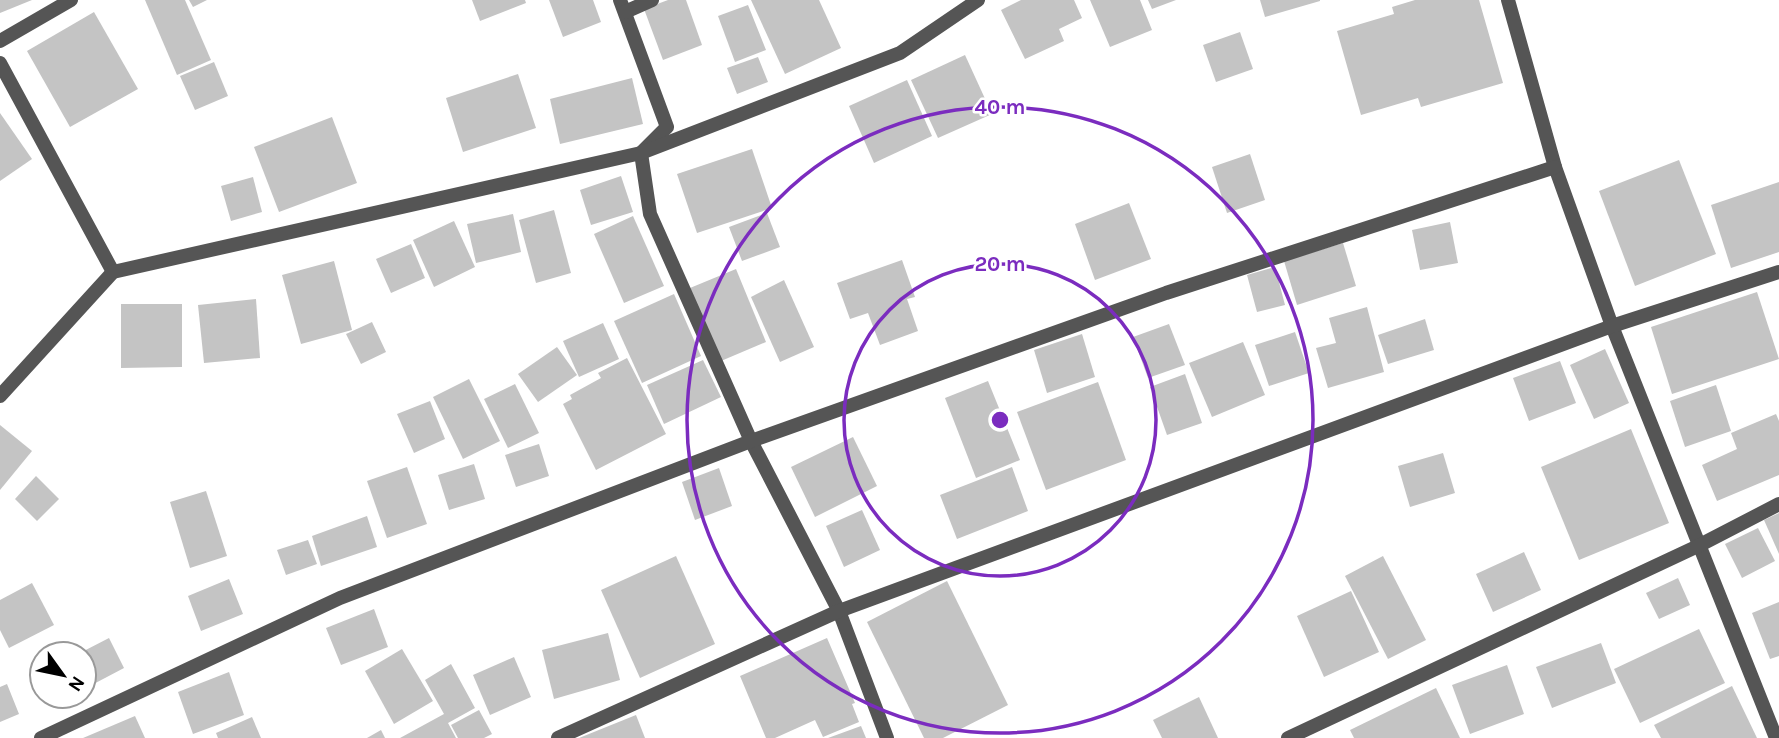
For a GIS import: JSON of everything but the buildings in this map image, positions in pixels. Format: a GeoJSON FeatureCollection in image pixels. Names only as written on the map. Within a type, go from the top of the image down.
{"type":"FeatureCollection","features":[{"type":"Feature","properties":{"kind":"street"},"geometry":{"type":"LineString","coordinates":[[0,41],[71,0]]}},
{"type":"Feature","properties":{"kind":"street"},"geometry":{"type":"LineString","coordinates":[[641,153],[667,127],[622,6],[652,0]]}},
{"type":"Feature","properties":{"kind":"street"},"geometry":{"type":"LineString","coordinates":[[0,396],[113,272],[641,153],[900,53],[978,0]]}},
{"type":"Feature","properties":{"kind":"street"},"geometry":{"type":"LineString","coordinates":[[1508,0],[1555,167],[1612,326],[1776,738]]}},
{"type":"Feature","properties":{"kind":"street"},"geometry":{"type":"LineString","coordinates":[[0,63],[113,272]]}},
{"type":"Feature","properties":{"kind":"street"},"geometry":{"type":"LineString","coordinates":[[641,153],[650,214],[751,441],[839,611],[887,738]]}},
{"type":"Feature","properties":{"kind":"street"},"geometry":{"type":"LineString","coordinates":[[41,738],[340,598],[751,441],[1166,293],[1555,167]]}},
{"type":"Feature","properties":{"kind":"street"},"geometry":{"type":"LineString","coordinates":[[558,738],[839,611],[1612,326],[1779,272]]}},
{"type":"Feature","properties":{"kind":"street"},"geometry":{"type":"LineString","coordinates":[[1289,738],[1698,546],[1779,504]]}}]}
